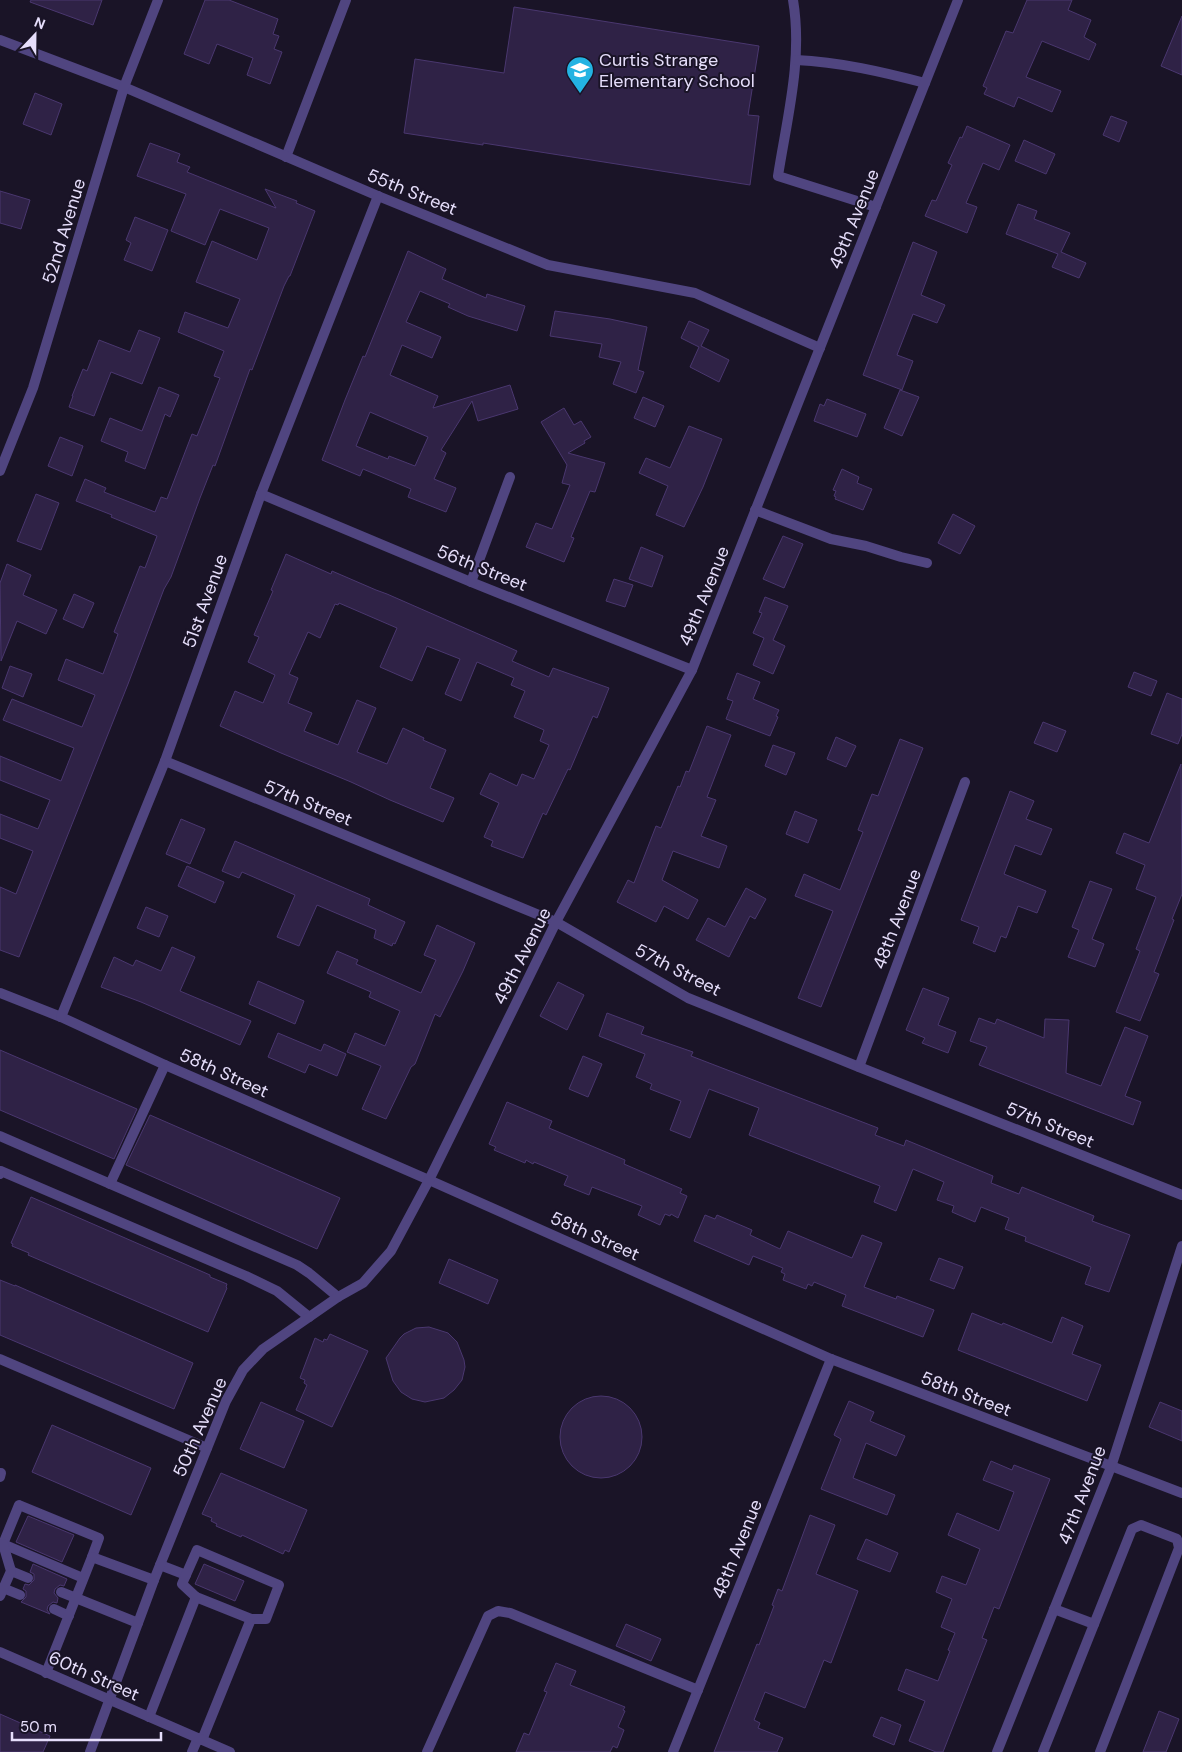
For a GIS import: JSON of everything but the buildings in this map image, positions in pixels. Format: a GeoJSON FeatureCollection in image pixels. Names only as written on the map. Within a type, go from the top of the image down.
{"type":"FeatureCollection","features":[{"type":"Feature","properties":{"kind":"street","name":"52nd Avenue"},"geometry":{"type":"LineString","coordinates":[[0,471],[33,388],[124,88],[158,0]]}},
{"type":"Feature","properties":{"kind":"street"},"geometry":{"type":"LineString","coordinates":[[286,157],[346,0]]}},
{"type":"Feature","properties":{"kind":"street"},"geometry":{"type":"LineString","coordinates":[[793,0],[796,22],[796,60],[778,176],[876,207]]}},
{"type":"Feature","properties":{"kind":"street","name":"49th Avenue"},"geometry":{"type":"LineString","coordinates":[[429,1180],[556,922],[692,670],[958,0]]}},
{"type":"Feature","properties":{"kind":"street","name":"55th Street"},"geometry":{"type":"LineString","coordinates":[[0,40],[124,88],[378,196],[548,265],[695,293],[820,348]]}},
{"type":"Feature","properties":{"kind":"street"},"geometry":{"type":"LineString","coordinates":[[796,60],[815,61],[876,71],[925,83]]}},
{"type":"Feature","properties":{"kind":"street","name":"51st Avenue"},"geometry":{"type":"LineString","coordinates":[[61,1017],[165,761],[261,494],[378,196]]}},
{"type":"Feature","properties":{"kind":"street"},"geometry":{"type":"LineString","coordinates":[[471,582],[510,477]]}},
{"type":"Feature","properties":{"kind":"street","name":"56th Street"},"geometry":{"type":"LineString","coordinates":[[261,494],[471,582],[692,670]]}},
{"type":"Feature","properties":{"kind":"street"},"geometry":{"type":"LineString","coordinates":[[756,510],[830,539],[927,563]]}},
{"type":"Feature","properties":{"kind":"street","name":"57th Street"},"geometry":{"type":"LineString","coordinates":[[165,761],[556,922],[688,998],[1182,1195]]}},
{"type":"Feature","properties":{"kind":"street","name":"48th Avenue"},"geometry":{"type":"LineString","coordinates":[[858,1067],[966,782]]}},
{"type":"Feature","properties":{"kind":"street","name":"58th Street"},"geometry":{"type":"LineString","coordinates":[[0,993],[61,1017],[165,1065],[831,1359],[1182,1494]]}},
{"type":"Feature","properties":{"kind":"street"},"geometry":{"type":"LineString","coordinates":[[110,1184],[165,1065]]}},
{"type":"Feature","properties":{"kind":"street"},"geometry":{"type":"LineString","coordinates":[[0,1136],[297,1266],[309,1273],[338,1297]]}},
{"type":"Feature","properties":{"kind":"street"},"geometry":{"type":"LineString","coordinates":[[0,1172],[246,1276],[277,1291],[309,1317]]}},
{"type":"Feature","properties":{"kind":"street","name":"50th Avenue"},"geometry":{"type":"LineString","coordinates":[[90,1752],[160,1565],[226,1401],[243,1370],[263,1349],[338,1297],[363,1283],[391,1251],[429,1180]]}},
{"type":"Feature","properties":{"kind":"street","name":"47th Avenue"},"geometry":{"type":"LineString","coordinates":[[997,1752],[1111,1467],[1182,1246]]}},
{"type":"Feature","properties":{"kind":"street"},"geometry":{"type":"LineString","coordinates":[[0,1359],[207,1448]]}},
{"type":"Feature","properties":{"kind":"street","name":"48th Avenue"},"geometry":{"type":"LineString","coordinates":[[673,1752],[831,1359]]}},
{"type":"Feature","properties":{"kind":"street"},"geometry":{"type":"LineString","coordinates":[[0,1473],[0,1477]]}},
{"type":"Feature","properties":{"kind":"street"},"geometry":{"type":"LineString","coordinates":[[20,1595],[2,1592],[11,1571],[3,1544],[19,1504],[99,1538],[46,1673]]}},
{"type":"Feature","properties":{"kind":"street"},"geometry":{"type":"LineString","coordinates":[[1043,1752],[1132,1529],[1141,1525],[1177,1540],[1179,1548],[1100,1752]]}},
{"type":"Feature","properties":{"kind":"street"},"geometry":{"type":"LineString","coordinates":[[3,1544],[83,1578]]}},
{"type":"Feature","properties":{"kind":"street"},"geometry":{"type":"LineString","coordinates":[[197,1550],[279,1585],[266,1619],[251,1619],[196,1597],[182,1584],[186,1575],[197,1550]]}},
{"type":"Feature","properties":{"kind":"street"},"geometry":{"type":"LineString","coordinates":[[92,1557],[154,1580]]}},
{"type":"Feature","properties":{"kind":"street"},"geometry":{"type":"LineString","coordinates":[[160,1565],[186,1575]]}},
{"type":"Feature","properties":{"kind":"street"},"geometry":{"type":"LineString","coordinates":[[11,1571],[28,1578]]}},
{"type":"Feature","properties":{"kind":"street"},"geometry":{"type":"LineString","coordinates":[[61,1592],[138,1623]]}},
{"type":"Feature","properties":{"kind":"street"},"geometry":{"type":"LineString","coordinates":[[149,1717],[196,1597]]}},
{"type":"Feature","properties":{"kind":"street"},"geometry":{"type":"LineString","coordinates":[[54,1609],[69,1616]]}},
{"type":"Feature","properties":{"kind":"street"},"geometry":{"type":"LineString","coordinates":[[1054,1609],[1094,1624]]}},
{"type":"Feature","properties":{"kind":"street"},"geometry":{"type":"LineString","coordinates":[[427,1752],[488,1616],[498,1611],[510,1613],[698,1690]]}},
{"type":"Feature","properties":{"kind":"street"},"geometry":{"type":"LineString","coordinates":[[192,1752],[200,1739],[251,1619]]}},
{"type":"Feature","properties":{"kind":"street","name":"60th Street"},"geometry":{"type":"LineString","coordinates":[[0,1652],[230,1752]]}},
{"type":"Feature","properties":{"kind":"place","name":"Curtis Strange Elementary School"},"geometry":{"type":"Point","coordinates":[580,94]}}]}
